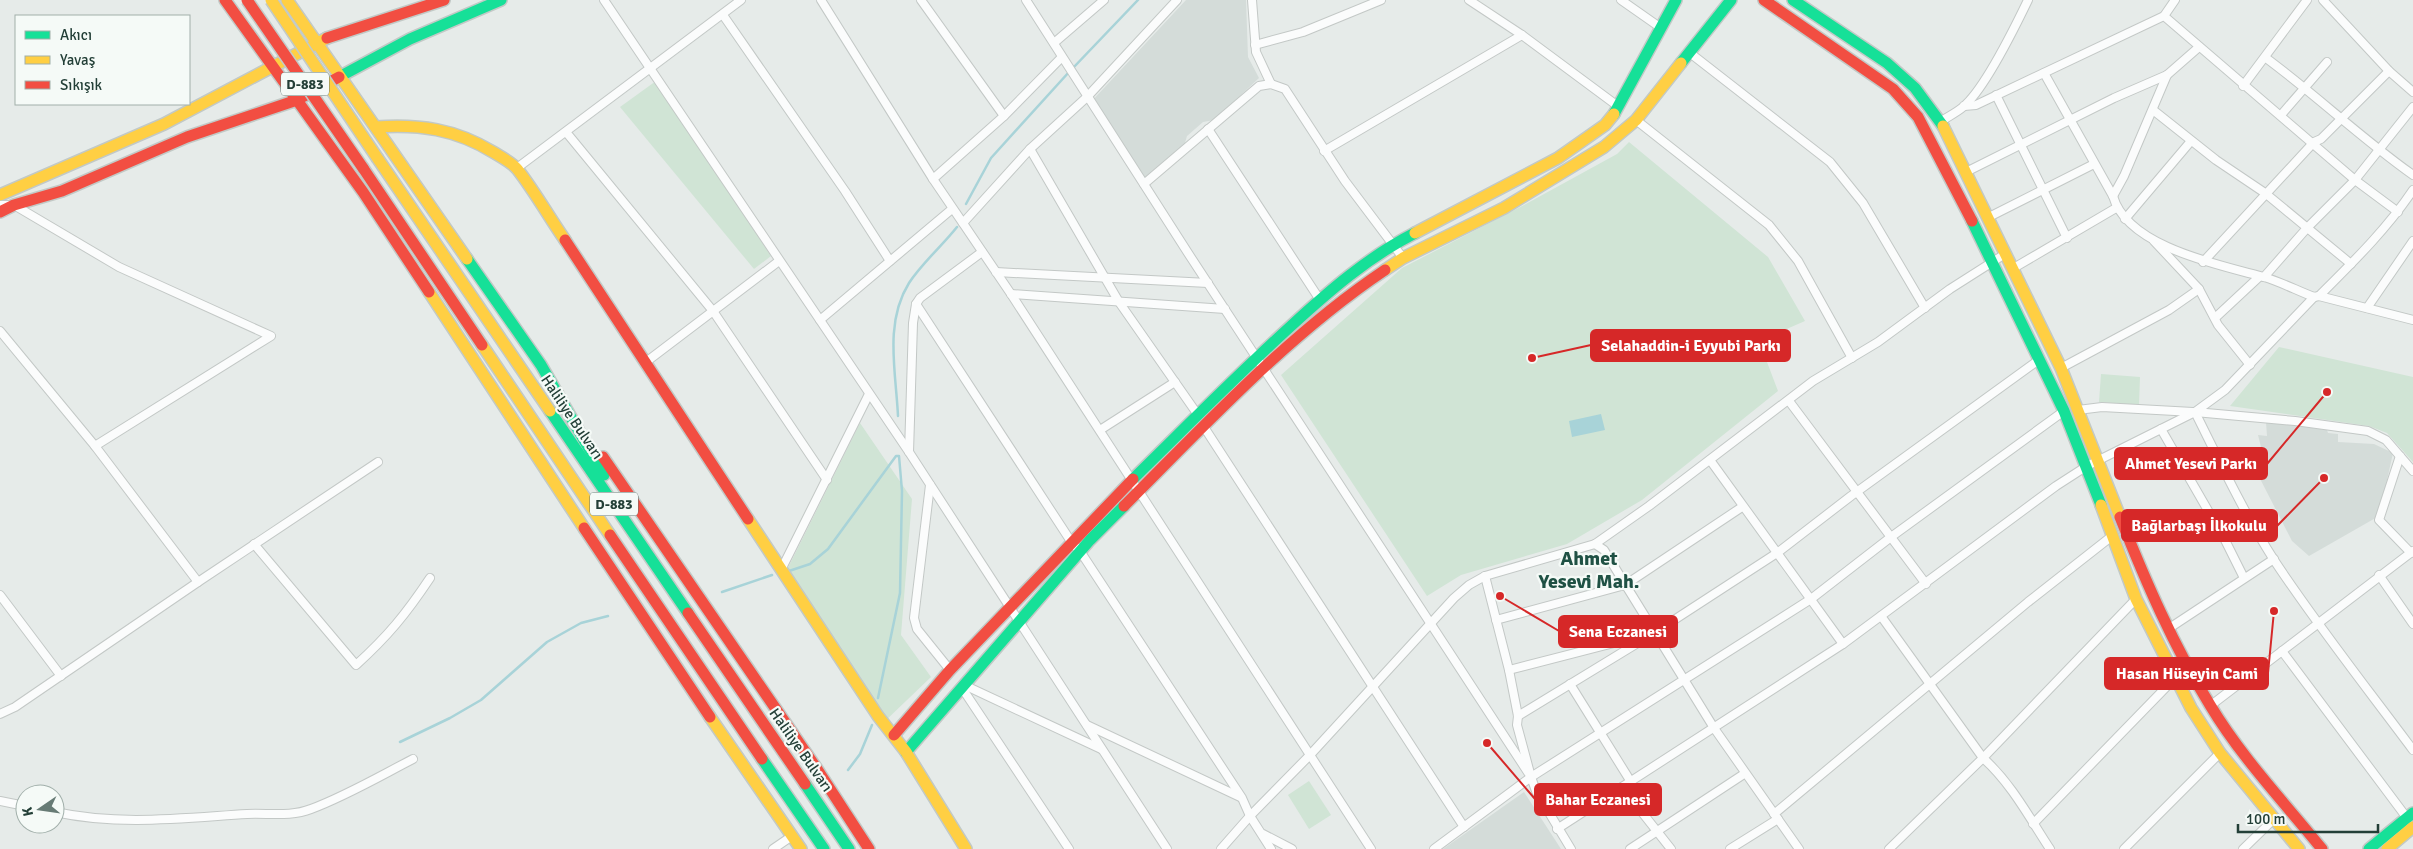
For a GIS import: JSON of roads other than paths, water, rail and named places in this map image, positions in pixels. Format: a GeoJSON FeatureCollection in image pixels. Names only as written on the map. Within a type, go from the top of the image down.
{"type":"FeatureCollection","features":[{"type":"Feature","properties":{"kind":"main road"},"geometry":{"type":"LineString","coordinates":[[225,0],[362,192],[674,665],[801,849]]}},
{"type":"Feature","properties":{"kind":"main road","name":"D-883"},"geometry":{"type":"LineString","coordinates":[[247,0],[363,168],[691,656],[805,821],[822,849]]}},
{"type":"Feature","properties":{"kind":"main road","name":"Haliliye Bulvarı"},"geometry":{"type":"LineString","coordinates":[[271,0],[580,457],[646,548],[849,849]]}},
{"type":"Feature","properties":{"kind":"main road"},"geometry":{"type":"LineString","coordinates":[[287,0],[541,365],[784,720],[869,849]]}},
{"type":"Feature","properties":{"kind":"main road"},"geometry":{"type":"LineString","coordinates":[[0,195],[164,124],[317,42],[340,32],[383,21],[444,0]]}},
{"type":"Feature","properties":{"kind":"main road"},"geometry":{"type":"LineString","coordinates":[[0,212],[14,205],[62,191],[187,137],[297,100],[410,39],[501,0]]}},
{"type":"Feature","properties":{"kind":"main road"},"geometry":{"type":"LineString","coordinates":[[906,752],[1019,620],[1132,480],[1257,357],[1320,300],[1353,272],[1393,244],[1558,158],[1604,125],[1619,107],[1676,0]]}},
{"type":"Feature","properties":{"kind":"main road"},"geometry":{"type":"LineString","coordinates":[[894,735],[950,670],[1009,608],[1138,492],[1228,402],[1266,370],[1342,299],[1403,258],[1504,208],[1604,147],[1636,120],[1731,0]]}},
{"type":"Feature","properties":{"kind":"main road"},"geometry":{"type":"LineString","coordinates":[[1764,0],[1893,89],[1918,117],[1993,262],[2064,411],[2087,466],[2136,599],[2190,708],[2220,753],[2299,849]]}},
{"type":"Feature","properties":{"kind":"main road"},"geometry":{"type":"LineString","coordinates":[[1793,0],[1887,63],[1916,88],[1940,122],[2061,368],[2149,590],[2168,629],[2210,706],[2238,746],[2322,849]]}},
{"type":"Feature","properties":{"kind":"main road"},"geometry":{"type":"LineString","coordinates":[[376,127],[409,124],[428,125],[456,132],[477,142],[517,168],[878,716],[906,752],[966,849]]}},
{"type":"Feature","properties":{"kind":"main road"},"geometry":{"type":"LineString","coordinates":[[541,365],[646,548]]}},
{"type":"Feature","properties":{"kind":"main road"},"geometry":{"type":"LineString","coordinates":[[530,445],[626,557]]}},
{"type":"Feature","properties":{"kind":"main road"},"geometry":{"type":"LineString","coordinates":[[822,807],[854,849]]}},
{"type":"Feature","properties":{"kind":"main road"},"geometry":{"type":"LineString","coordinates":[[2369,849],[2411,826]]}},
{"type":"Feature","properties":{"kind":"main road"},"geometry":{"type":"LineString","coordinates":[[2387,849],[2411,826]]}},
{"type":"Feature","properties":{"kind":"street"},"geometry":{"type":"LineString","coordinates":[[604,0],[909,452],[1167,849]]}},
{"type":"Feature","properties":{"kind":"street"},"geometry":{"type":"LineString","coordinates":[[517,168],[741,0]]}},
{"type":"Feature","properties":{"kind":"street"},"geometry":{"type":"LineString","coordinates":[[821,0],[933,180],[1011,294],[1371,849]]}},
{"type":"Feature","properties":{"kind":"street"},"geometry":{"type":"LineString","coordinates":[[921,0],[1004,116]]}},
{"type":"Feature","properties":{"kind":"street"},"geometry":{"type":"LineString","coordinates":[[1026,0],[1208,283],[1532,776]]}},
{"type":"Feature","properties":{"kind":"street"},"geometry":{"type":"LineString","coordinates":[[1054,43],[1104,0]]}},
{"type":"Feature","properties":{"kind":"street"},"geometry":{"type":"LineString","coordinates":[[963,223],[1030,149],[1087,97],[1177,0]]}},
{"type":"Feature","properties":{"kind":"street"},"geometry":{"type":"LineString","coordinates":[[1252,0],[1256,52],[1271,84]]}},
{"type":"Feature","properties":{"kind":"street"},"geometry":{"type":"LineString","coordinates":[[1255,46],[1304,32],[1381,0]]}},
{"type":"Feature","properties":{"kind":"street"},"geometry":{"type":"LineString","coordinates":[[1469,0],[1522,35],[1619,107]]}},
{"type":"Feature","properties":{"kind":"street"},"geometry":{"type":"LineString","coordinates":[[1621,0],[1661,28]]}},
{"type":"Feature","properties":{"kind":"street"},"geometry":{"type":"LineString","coordinates":[[1940,122],[1964,106],[2004,46],[2028,0]]}},
{"type":"Feature","properties":{"kind":"street"},"geometry":{"type":"LineString","coordinates":[[1964,106],[1976,105],[2164,16],[2175,0]]}},
{"type":"Feature","properties":{"kind":"street"},"geometry":{"type":"LineString","coordinates":[[2244,86],[2307,0]]}},
{"type":"Feature","properties":{"kind":"street"},"geometry":{"type":"LineString","coordinates":[[2323,0],[2389,71],[2413,92]]}},
{"type":"Feature","properties":{"kind":"street"},"geometry":{"type":"LineString","coordinates":[[723,15],[845,191],[890,261]]}},
{"type":"Feature","properties":{"kind":"street"},"geometry":{"type":"LineString","coordinates":[[2164,16],[2244,86],[2314,142],[2355,180],[2398,212]]}},
{"type":"Feature","properties":{"kind":"street"},"geometry":{"type":"LineString","coordinates":[[1324,151],[1522,35]]}},
{"type":"Feature","properties":{"kind":"street"},"geometry":{"type":"LineString","coordinates":[[1966,172],[2020,144],[2167,75],[2199,47]]}},
{"type":"Feature","properties":{"kind":"street"},"geometry":{"type":"LineString","coordinates":[[1690,53],[1830,162],[1863,203],[1925,308]]}},
{"type":"Feature","properties":{"kind":"street"},"geometry":{"type":"LineString","coordinates":[[2266,58],[2305,87],[2380,152],[2413,175]]}},
{"type":"Feature","properties":{"kind":"street"},"geometry":{"type":"LineString","coordinates":[[933,180],[1064,60]]}},
{"type":"Feature","properties":{"kind":"street"},"geometry":{"type":"LineString","coordinates":[[2280,115],[2327,62]]}},
{"type":"Feature","properties":{"kind":"street"},"geometry":{"type":"LineString","coordinates":[[2203,262],[2314,142],[2321,140],[2389,71]]}},
{"type":"Feature","properties":{"kind":"street"},"geometry":{"type":"LineString","coordinates":[[2044,73],[2113,196],[2116,208],[2125,219],[2151,238],[2199,289],[2215,318],[2250,365]]}},
{"type":"Feature","properties":{"kind":"street"},"geometry":{"type":"LineString","coordinates":[[2113,196],[2167,75]]}},
{"type":"Feature","properties":{"kind":"street"},"geometry":{"type":"LineString","coordinates":[[1144,184],[1259,86],[1271,84],[1285,89],[1324,151],[1403,258]]}},
{"type":"Feature","properties":{"kind":"street"},"geometry":{"type":"LineString","coordinates":[[1996,95],[2067,238]]}},
{"type":"Feature","properties":{"kind":"street"},"geometry":{"type":"LineString","coordinates":[[2215,318],[2262,277],[2355,180],[2380,152],[2413,107]]}},
{"type":"Feature","properties":{"kind":"street"},"geometry":{"type":"LineString","coordinates":[[2153,110],[2191,141],[2265,193],[2351,264]]}},
{"type":"Feature","properties":{"kind":"street"},"geometry":{"type":"LineString","coordinates":[[1636,120],[1769,225],[1798,261],[1852,358]]}},
{"type":"Feature","properties":{"kind":"street"},"geometry":{"type":"LineString","coordinates":[[1208,129],[1320,300]]}},
{"type":"Feature","properties":{"kind":"street"},"geometry":{"type":"LineString","coordinates":[[566,132],[713,311],[827,480]]}},
{"type":"Feature","properties":{"kind":"street"},"geometry":{"type":"LineString","coordinates":[[2125,219],[2191,141]]}},
{"type":"Feature","properties":{"kind":"street"},"geometry":{"type":"LineString","coordinates":[[1030,149],[1119,302],[1198,415]]}},
{"type":"Feature","properties":{"kind":"street"},"geometry":{"type":"LineString","coordinates":[[1988,218],[2094,164]]}},
{"type":"Feature","properties":{"kind":"street"},"geometry":{"type":"LineString","coordinates":[[1558,829],[1842,644],[1926,584],[2032,503],[2087,466],[2194,412],[2225,390],[2351,264],[2398,212],[2412,192]]}},
{"type":"Feature","properties":{"kind":"street"},"geometry":{"type":"LineString","coordinates":[[0,205],[14,205],[119,267],[271,336],[95,446]]}},
{"type":"Feature","properties":{"kind":"street"},"geometry":{"type":"LineString","coordinates":[[2012,269],[2116,208]]}},
{"type":"Feature","properties":{"kind":"street"},"geometry":{"type":"LineString","coordinates":[[820,320],[952,209]]}},
{"type":"Feature","properties":{"kind":"street"},"geometry":{"type":"LineString","coordinates":[[2151,238],[2203,262],[2262,277],[2316,297],[2413,320]]}},
{"type":"Feature","properties":{"kind":"street"},"geometry":{"type":"LineString","coordinates":[[2367,308],[2413,241]]}},
{"type":"Feature","properties":{"kind":"street"},"geometry":{"type":"LineString","coordinates":[[909,452],[913,323],[916,304],[920,298],[982,252]]}},
{"type":"Feature","properties":{"kind":"street"},"geometry":{"type":"LineString","coordinates":[[1221,849],[1454,598],[1469,585],[1485,576],[1595,544],[1710,460],[1730,442],[1789,401],[1813,381],[1878,342],[2005,254]]}},
{"type":"Feature","properties":{"kind":"street"},"geometry":{"type":"LineString","coordinates":[[646,362],[779,261]]}},
{"type":"Feature","properties":{"kind":"street"},"geometry":{"type":"LineString","coordinates":[[996,272],[1208,283]]}},
{"type":"Feature","properties":{"kind":"street"},"geometry":{"type":"LineString","coordinates":[[2061,368],[2169,310],[2199,289]]}},
{"type":"Feature","properties":{"kind":"street"},"geometry":{"type":"LineString","coordinates":[[1011,294],[1225,309]]}},
{"type":"Feature","properties":{"kind":"street"},"geometry":{"type":"LineString","coordinates":[[916,304],[1242,798],[1250,816],[1271,849]]}},
{"type":"Feature","properties":{"kind":"street"},"geometry":{"type":"LineString","coordinates":[[0,331],[95,446],[198,582]]}},
{"type":"Feature","properties":{"kind":"street"},"geometry":{"type":"LineString","coordinates":[[1518,716],[1654,633],[1777,554],[1856,493],[2040,359]]}},
{"type":"Feature","properties":{"kind":"street"},"geometry":{"type":"LineString","coordinates":[[1100,430],[1175,382]]}},
{"type":"Feature","properties":{"kind":"street"},"geometry":{"type":"LineString","coordinates":[[781,570],[870,394]]}},
{"type":"Feature","properties":{"kind":"street"},"geometry":{"type":"LineString","coordinates":[[1789,401],[1856,493],[1926,584]]}},
{"type":"Feature","properties":{"kind":"street"},"geometry":{"type":"LineString","coordinates":[[2078,410],[2102,407],[2230,414],[2368,431],[2386,440],[2413,470]]}},
{"type":"Feature","properties":{"kind":"street"},"geometry":{"type":"LineString","coordinates":[[1434,849],[1532,776],[1811,599],[1891,537],[2064,411]]}},
{"type":"Feature","properties":{"kind":"street"},"geometry":{"type":"LineString","coordinates":[[2194,412],[2239,500],[2274,559],[2319,624],[2413,750]]}},
{"type":"Feature","properties":{"kind":"street"},"geometry":{"type":"LineString","coordinates":[[1204,427],[1464,827]]}},
{"type":"Feature","properties":{"kind":"street"},"geometry":{"type":"LineString","coordinates":[[2161,429],[2225,540],[2244,578]]}},
{"type":"Feature","properties":{"kind":"street"},"geometry":{"type":"LineString","coordinates":[[2210,706],[2319,624],[2379,575],[2412,552],[2379,520],[2400,456]]}},
{"type":"Feature","properties":{"kind":"street"},"geometry":{"type":"LineString","coordinates":[[1710,460],[1842,644]]}},
{"type":"Feature","properties":{"kind":"street"},"geometry":{"type":"LineString","coordinates":[[0,714],[15,707],[378,462]]}},
{"type":"Feature","properties":{"kind":"street"},"geometry":{"type":"LineString","coordinates":[[930,485],[914,618],[916,629],[950,670]]}},
{"type":"Feature","properties":{"kind":"street"},"geometry":{"type":"LineString","coordinates":[[1496,620],[1625,585],[1742,507]]}},
{"type":"Feature","properties":{"kind":"street"},"geometry":{"type":"LineString","coordinates":[[1730,849],[1776,816],[2028,602],[2112,536]]}},
{"type":"Feature","properties":{"kind":"street"},"geometry":{"type":"LineString","coordinates":[[254,544],[356,665],[386,638],[407,613],[430,578]]}},
{"type":"Feature","properties":{"kind":"street"},"geometry":{"type":"LineString","coordinates":[[1595,544],[1604,550],[1714,728],[1744,774],[1799,849]]}},
{"type":"Feature","properties":{"kind":"street"},"geometry":{"type":"LineString","coordinates":[[2168,629],[2274,559]]}},
{"type":"Feature","properties":{"kind":"street"},"geometry":{"type":"LineString","coordinates":[[2379,575],[2413,624]]}},
{"type":"Feature","properties":{"kind":"street"},"geometry":{"type":"LineString","coordinates":[[1485,576],[1509,670],[1518,716],[1517,725],[1536,791],[1571,849]]}},
{"type":"Feature","properties":{"kind":"street"},"geometry":{"type":"LineString","coordinates":[[0,595],[61,676]]}},
{"type":"Feature","properties":{"kind":"street"},"geometry":{"type":"LineString","coordinates":[[1889,849],[1983,758],[2136,599]]}},
{"type":"Feature","properties":{"kind":"street"},"geometry":{"type":"LineString","coordinates":[[1881,616],[1983,758],[1994,768],[2026,810],[2050,849]]}},
{"type":"Feature","properties":{"kind":"street"},"geometry":{"type":"LineString","coordinates":[[1509,670],[1654,633]]}},
{"type":"Feature","properties":{"kind":"street"},"geometry":{"type":"LineString","coordinates":[[2282,652],[2411,826]]}},
{"type":"Feature","properties":{"kind":"street"},"geometry":{"type":"LineString","coordinates":[[2033,824],[2175,678]]}},
{"type":"Feature","properties":{"kind":"street"},"geometry":{"type":"LineString","coordinates":[[1570,684],[1631,782]]}},
{"type":"Feature","properties":{"kind":"street"},"geometry":{"type":"LineString","coordinates":[[963,687],[1101,748]]}},
{"type":"Feature","properties":{"kind":"street"},"geometry":{"type":"LineString","coordinates":[[963,687],[1069,849]]}},
{"type":"Feature","properties":{"kind":"street"},"geometry":{"type":"LineString","coordinates":[[1086,725],[1242,798]]}},
{"type":"Feature","properties":{"kind":"street"},"geometry":{"type":"LineString","coordinates":[[2124,849],[2220,753]]}},
{"type":"Feature","properties":{"kind":"street"},"geometry":{"type":"LineString","coordinates":[[65,814],[81,818],[120,820],[188,819],[284,814],[310,810],[414,760]]}},
{"type":"Feature","properties":{"kind":"street"},"geometry":{"type":"LineString","coordinates":[[1630,849],[1744,774]]}},
{"type":"Feature","properties":{"kind":"street"},"geometry":{"type":"LineString","coordinates":[[1622,787],[1671,849]]}},
{"type":"Feature","properties":{"kind":"street"},"geometry":{"type":"LineString","coordinates":[[0,801],[15,804]]}},
{"type":"Feature","properties":{"kind":"street"},"geometry":{"type":"LineString","coordinates":[[2243,849],[2274,819]]}},
{"type":"Feature","properties":{"kind":"street"},"geometry":{"type":"LineString","coordinates":[[1260,832],[1292,849]]}},
{"type":"Feature","properties":{"kind":"street"},"geometry":{"type":"LineString","coordinates":[[773,849],[792,836]]}},
{"type":"Feature","properties":{"kind":"water"},"geometry":{"type":"Polygon","coordinates":[[[1601,414],[1605,430],[1572,437],[1569,421],[1601,414]]]}},
{"type":"Feature","properties":{"kind":"waterway"},"geometry":{"type":"LineString","coordinates":[[1073,68],[1138,0]]}},
{"type":"Feature","properties":{"kind":"waterway"},"geometry":{"type":"LineString","coordinates":[[966,204],[991,158],[1069,72]]}},
{"type":"Feature","properties":{"kind":"waterway"},"geometry":{"type":"LineString","coordinates":[[898,416],[893,348],[896,314],[901,298],[909,283],[957,227]]}},
{"type":"Feature","properties":{"kind":"waterway"},"geometry":{"type":"LineString","coordinates":[[789,571],[810,564],[828,549],[896,456],[899,456],[902,491],[900,593],[878,698]]}},
{"type":"Feature","properties":{"kind":"waterway"},"geometry":{"type":"LineString","coordinates":[[722,592],[772,575]]}},
{"type":"Feature","properties":{"kind":"waterway"},"geometry":{"type":"LineString","coordinates":[[400,742],[450,718],[481,700],[547,642],[581,623],[608,616]]}},
{"type":"Feature","properties":{"kind":"waterway"},"geometry":{"type":"LineString","coordinates":[[848,770],[860,754],[872,725]]}},
{"type":"Feature","properties":{"kind":"place","name":"Selahaddin-i Eyyubi Parkı"},"geometry":{"type":"Point","coordinates":[1532,358]}},
{"type":"Feature","properties":{"kind":"place","name":"Ahmet Yesevi Parkı"},"geometry":{"type":"Point","coordinates":[2327,392]}},
{"type":"Feature","properties":{"kind":"place","name":"Bağlarbaşı İlkokulu"},"geometry":{"type":"Point","coordinates":[2324,478]}},
{"type":"Feature","properties":{"kind":"place","name":"Sena Eczanesi"},"geometry":{"type":"Point","coordinates":[1500,596]}},
{"type":"Feature","properties":{"kind":"place","name":"Hasan Hüseyin Cami"},"geometry":{"type":"Point","coordinates":[2274,611]}},
{"type":"Feature","properties":{"kind":"place","name":"Bahar Eczanesi"},"geometry":{"type":"Point","coordinates":[1487,743]}},
{"type":"Feature","properties":{"kind":"district","name":"Ahmet Yesevi Mah."},"geometry":{"type":"Point","coordinates":[1589,570]}}]}
